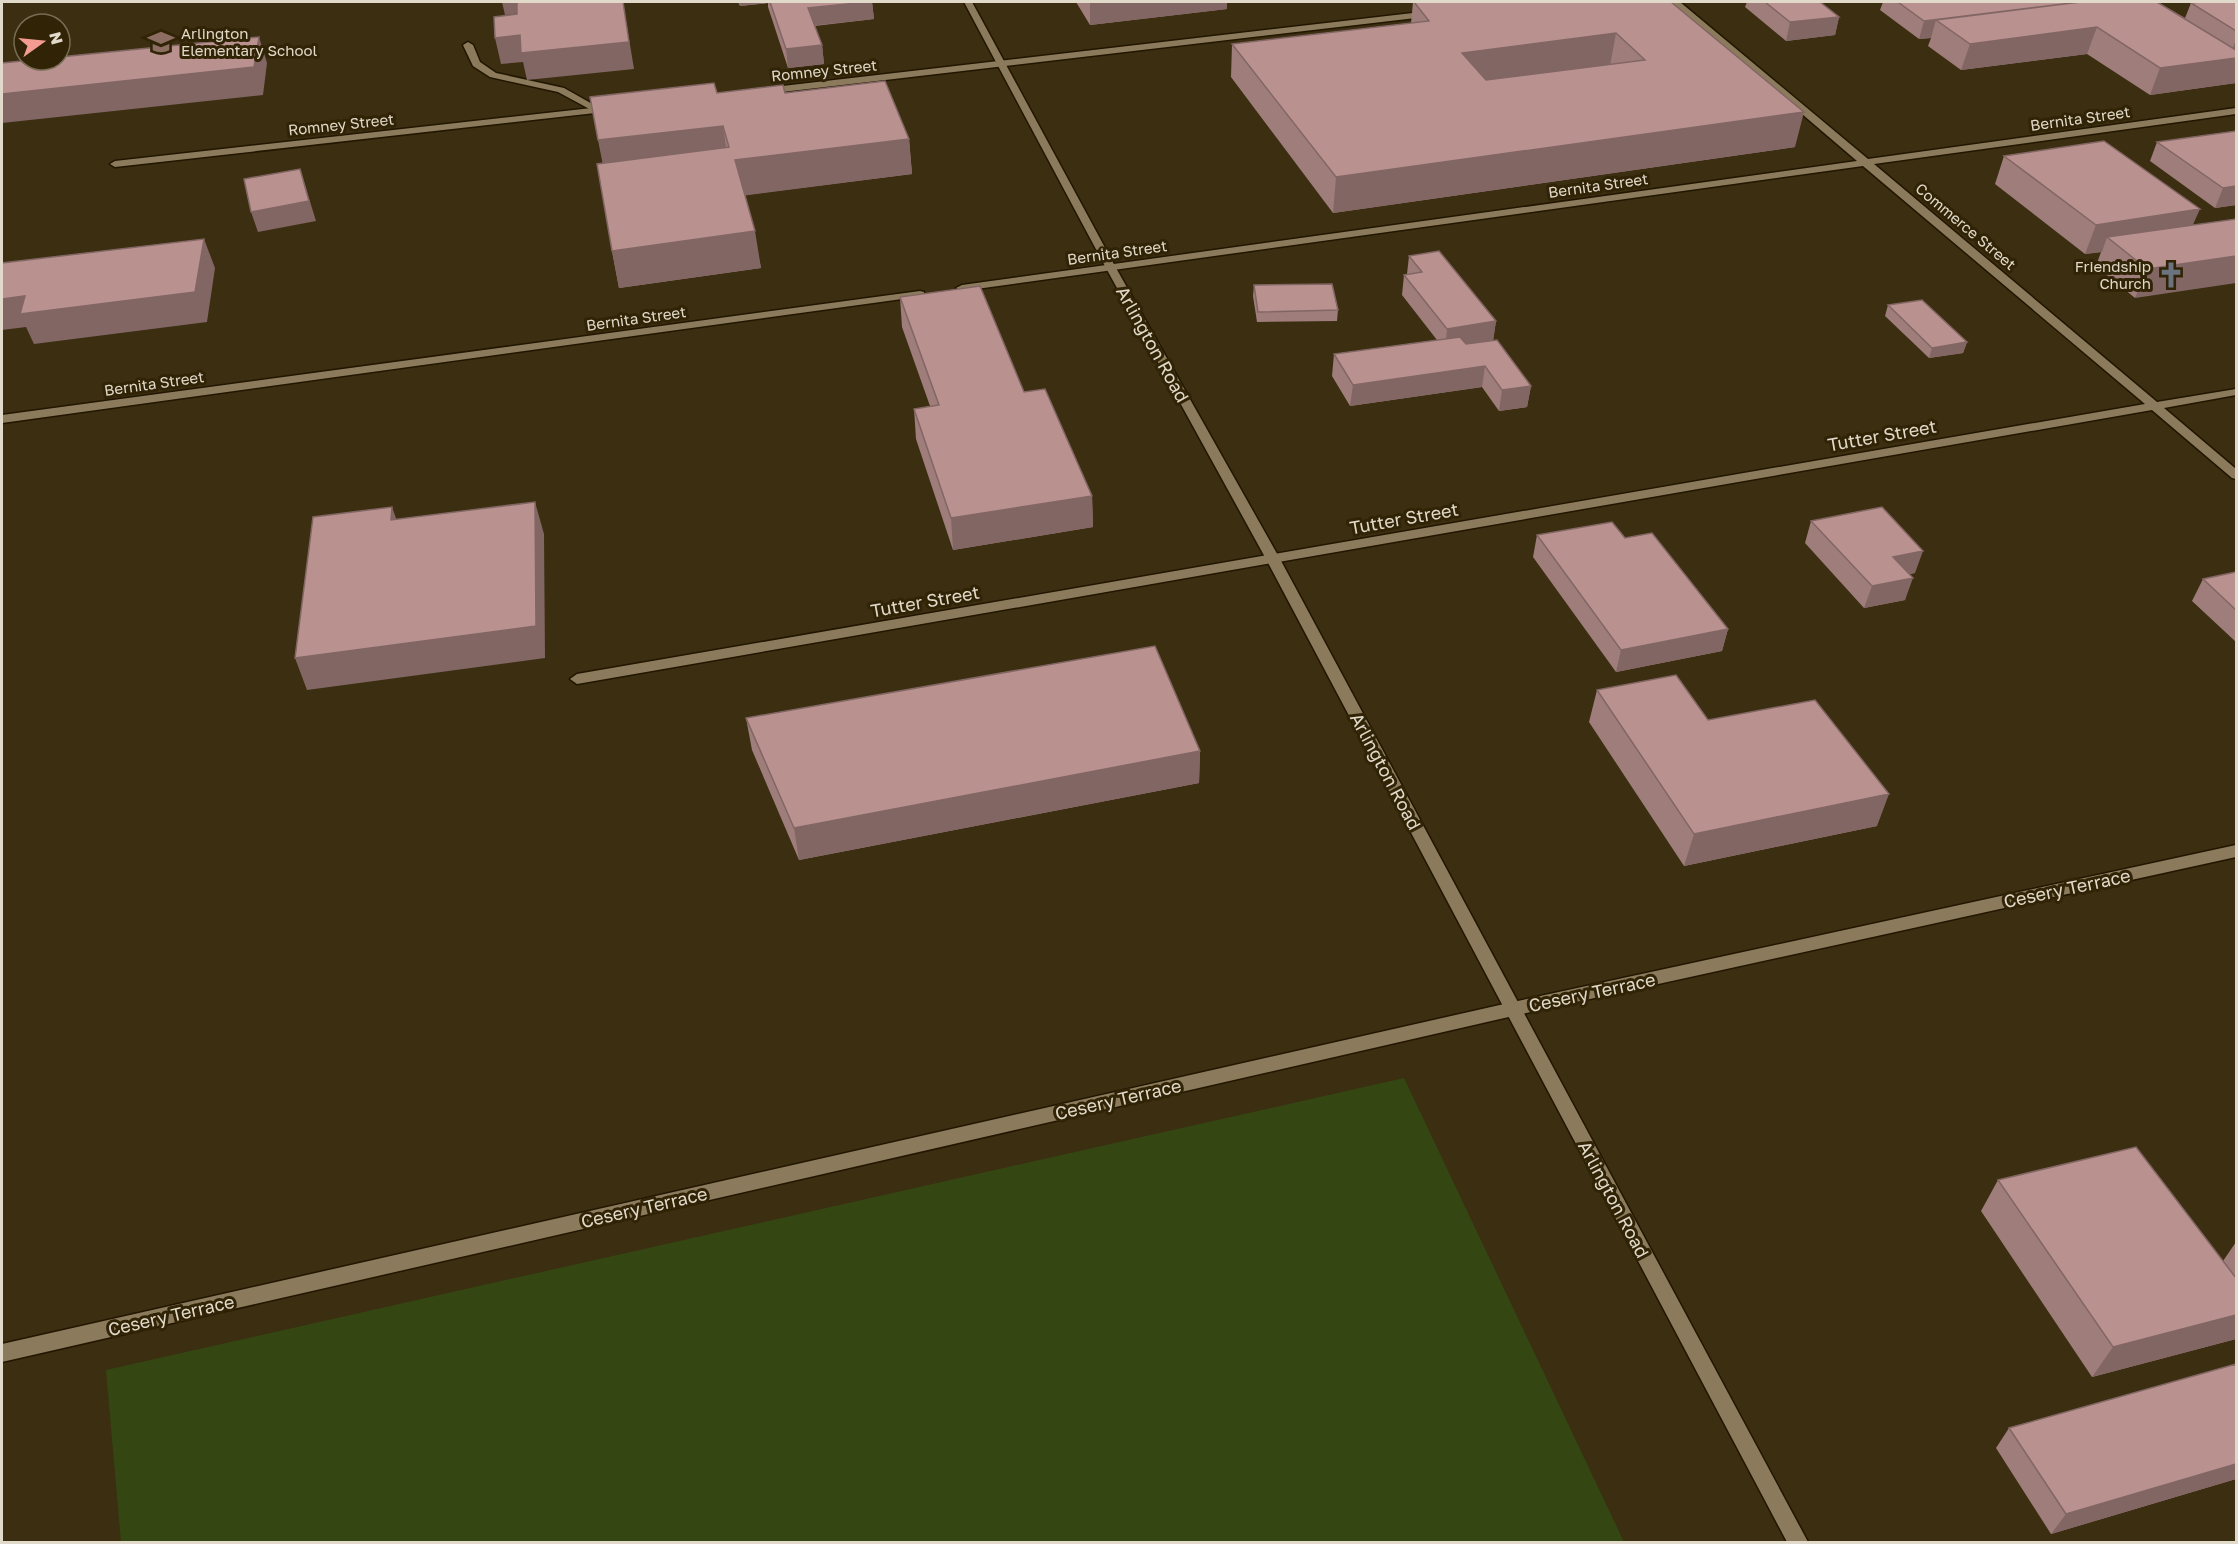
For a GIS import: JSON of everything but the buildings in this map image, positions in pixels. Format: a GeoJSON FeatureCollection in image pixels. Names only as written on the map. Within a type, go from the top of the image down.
{"type":"FeatureCollection","features":[{"type":"Feature","properties":{"kind":"street","name":"Arlington Road"},"geometry":{"type":"LineString","coordinates":[[968,2],[1273,559],[1798,1542]]}},
{"type":"Feature","properties":{"kind":"street","name":"Commerce Street"},"geometry":{"type":"LineString","coordinates":[[1675,2],[1868,162],[2236,475]]}},
{"type":"Feature","properties":{"kind":"street","name":"Romney Street"},"geometry":{"type":"LineString","coordinates":[[753,93],[1443,12]]}},
{"type":"Feature","properties":{"kind":"street"},"geometry":{"type":"LineString","coordinates":[[468,45],[476,64],[493,75],[561,90],[598,110]]}},
{"type":"Feature","properties":{"kind":"street","name":"Romney Street"},"geometry":{"type":"LineString","coordinates":[[115,164],[622,107]]}},
{"type":"Feature","properties":{"kind":"street","name":"Bernita Street"},"geometry":{"type":"LineString","coordinates":[[2,419],[1112,268],[2236,111]]}},
{"type":"Feature","properties":{"kind":"street","name":"Tutter Street"},"geometry":{"type":"LineString","coordinates":[[577,679],[2236,392]]}},
{"type":"Feature","properties":{"kind":"street","name":"Cesery Terrace"},"geometry":{"type":"LineString","coordinates":[[2,1353],[1513,1009],[2236,851]]}},
{"type":"Feature","properties":{"kind":"green space"},"geometry":{"type":"Polygon","coordinates":[[[1404,1078],[1624,1542],[121,1542],[106,1370],[1404,1078]]]}},
{"type":"Feature","properties":{"kind":"place","name":"Arlington Elementary School"},"geometry":{"type":"Point","coordinates":[161,42]}},
{"type":"Feature","properties":{"kind":"place","name":"Friendship Church"},"geometry":{"type":"Point","coordinates":[2171,275]}}]}
